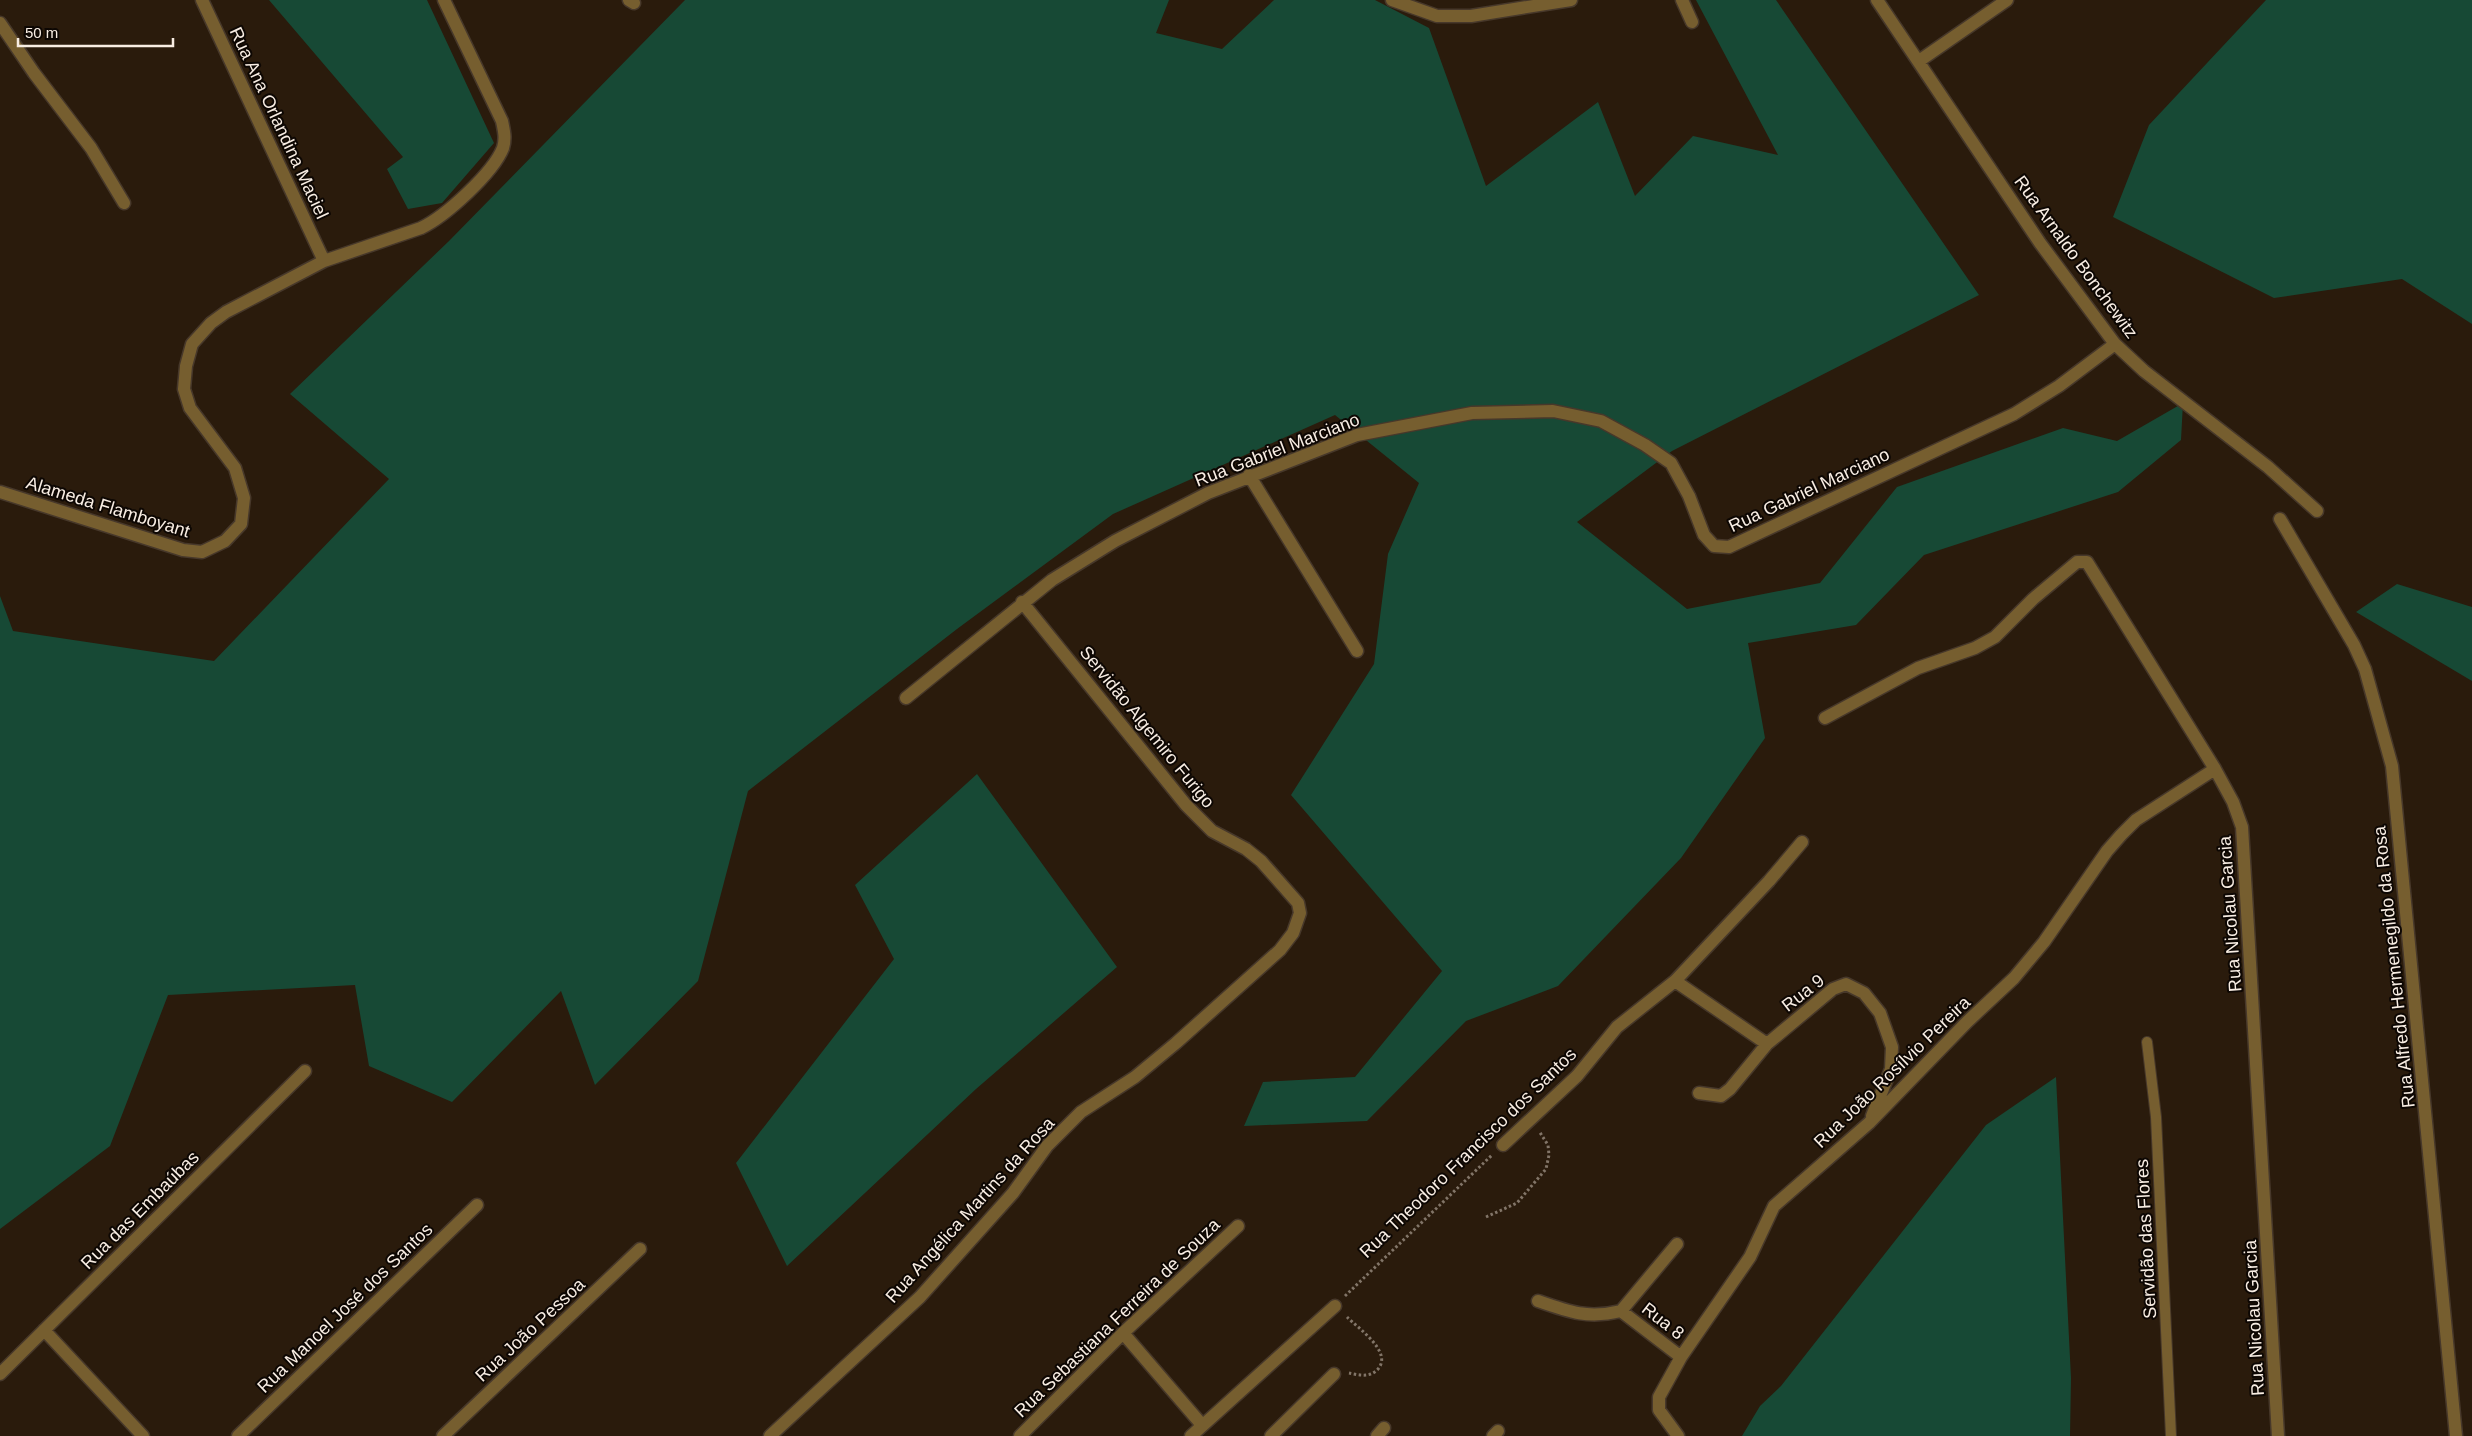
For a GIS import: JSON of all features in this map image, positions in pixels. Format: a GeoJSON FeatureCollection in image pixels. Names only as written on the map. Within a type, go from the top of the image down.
{"type":"FeatureCollection","features":[{"type":"Feature","properties":{"kind":"street","name":"Rua Ana Orlandina Maciel"},"geometry":{"type":"LineString","coordinates":[[202,0],[324,261]]}},
{"type":"Feature","properties":{"kind":"street","name":"Alameda Flamboyant"},"geometry":{"type":"LineString","coordinates":[[0,492],[183,550],[202,552],[225,541],[241,524],[244,498],[235,468],[190,408],[184,389],[186,366],[192,344],[211,323],[226,312],[324,261],[421,228],[435,221],[487,171],[503,147],[506,136],[502,121],[444,0]]}},
{"type":"Feature","properties":{"kind":"street"},"geometry":{"type":"LineString","coordinates":[[1392,0],[1437,16],[1471,16],[1571,0]]}},
{"type":"Feature","properties":{"kind":"street"},"geometry":{"type":"LineString","coordinates":[[1682,0],[1692,22]]}},
{"type":"Feature","properties":{"kind":"street","name":"Rua Arnaldo Bonchewitz"},"geometry":{"type":"LineString","coordinates":[[1877,0],[2040,243],[2115,344],[2144,371],[2268,467],[2316,511]]}},
{"type":"Feature","properties":{"kind":"street"},"geometry":{"type":"LineString","coordinates":[[1919,61],[2008,0]]}},
{"type":"Feature","properties":{"kind":"street"},"geometry":{"type":"LineString","coordinates":[[0,23],[34,73],[91,148],[124,203]]}},
{"type":"Feature","properties":{"kind":"street","name":"Rua Gabriel Marciano"},"geometry":{"type":"LineString","coordinates":[[906,698],[1022,602],[1052,580],[1114,542],[1208,493],[1249,475],[1357,435],[1472,413],[1553,411],[1601,421],[1645,445],[1671,463],[1689,496],[1704,535],[1714,546],[1729,547],[2014,414],[2059,386],[2115,344]]}},
{"type":"Feature","properties":{"kind":"street"},"geometry":{"type":"LineString","coordinates":[[1249,475],[1357,651]]}},
{"type":"Feature","properties":{"kind":"street","name":"Rua Alfredo Hermenegildo da Rosa"},"geometry":{"type":"LineString","coordinates":[[2280,518],[2354,646],[2365,669],[2392,766],[2456,1436]]}},
{"type":"Feature","properties":{"kind":"street","name":"Rua Nicolau Garcia"},"geometry":{"type":"LineString","coordinates":[[1824,718],[1918,668],[1975,648],[1995,637],[2033,599],[2076,562],[2087,562],[2215,769],[2238,814],[2244,844],[2278,1436]]}},
{"type":"Feature","properties":{"kind":"street","name":"Servidão Algemiro Furigo"},"geometry":{"type":"LineString","coordinates":[[1022,602],[1147,759],[1200,820],[1212,831],[1246,849],[1261,861],[1298,903]]}},
{"type":"Feature","properties":{"kind":"street","name":"Rua João Rosílvio Pereira"},"geometry":{"type":"LineString","coordinates":[[1678,1436],[1658,1410],[1659,1398],[1681,1357],[1750,1257],[1774,1206],[1870,1123],[1967,1022],[2014,978],[2044,942],[2107,851],[2136,820],[2215,769]]}},
{"type":"Feature","properties":{"kind":"street","name":"Rua Theodoro Francisco dos Santos"},"geometry":{"type":"LineString","coordinates":[[1503,1145],[1577,1076],[1617,1027],[1675,981],[1769,881],[1802,842]]}},
{"type":"Feature","properties":{"kind":"street","name":"Rua Angélica Martins da Rosa"},"geometry":{"type":"LineString","coordinates":[[770,1436],[920,1297],[1013,1193],[1047,1146],[1081,1112],[1135,1077],[1280,950],[1292,933],[1300,913],[1298,903]]}},
{"type":"Feature","properties":{"kind":"street"},"geometry":{"type":"LineString","coordinates":[[1675,981],[1767,1044]]}},
{"type":"Feature","properties":{"kind":"street","name":"Rua 9"},"geometry":{"type":"LineString","coordinates":[[1699,1093],[1721,1096],[1730,1089],[1767,1044],[1833,988],[1846,984],[1864,994],[1880,1013],[1892,1047],[1891,1069],[1870,1123]]}},
{"type":"Feature","properties":{"kind":"street","name":"Rua das Embaúbas"},"geometry":{"type":"LineString","coordinates":[[0,1374],[305,1071]]}},
{"type":"Feature","properties":{"kind":"street","name":"Rua Manoel José dos Santos"},"geometry":{"type":"LineString","coordinates":[[238,1436],[476,1204]]}},
{"type":"Feature","properties":{"kind":"street","name":"Rua Sebastiana Ferreira de Souza"},"geometry":{"type":"LineString","coordinates":[[1020,1436],[1123,1333],[1238,1226]]}},
{"type":"Feature","properties":{"kind":"street"},"geometry":{"type":"LineString","coordinates":[[1622,1311],[1677,1244]]}},
{"type":"Feature","properties":{"kind":"street","name":"Rua João Pessoa"},"geometry":{"type":"LineString","coordinates":[[443,1436],[640,1249]]}},
{"type":"Feature","properties":{"kind":"street","name":"Rua 8"},"geometry":{"type":"LineString","coordinates":[[1538,1301],[1581,1315],[1601,1316],[1622,1311],[1681,1357]]}},
{"type":"Feature","properties":{"kind":"street"},"geometry":{"type":"LineString","coordinates":[[1192,1436],[1335,1306]]}},
{"type":"Feature","properties":{"kind":"street"},"geometry":{"type":"LineString","coordinates":[[44,1330],[143,1436]]}},
{"type":"Feature","properties":{"kind":"street"},"geometry":{"type":"LineString","coordinates":[[1123,1333],[1202,1425]]}},
{"type":"Feature","properties":{"kind":"street"},"geometry":{"type":"LineString","coordinates":[[1271,1436],[1334,1374]]}},
{"type":"Feature","properties":{"kind":"lane","name":"Servidão das Flores"},"geometry":{"type":"LineString","coordinates":[[2147,1042],[2153,1079],[2158,1141],[2171,1436]]}},
{"type":"Feature","properties":{"kind":"path"},"geometry":{"type":"LineString","coordinates":[[1486,1217],[1518,1203],[1546,1169],[1550,1156],[1548,1145],[1530,1118]]}},
{"type":"Feature","properties":{"kind":"path","name":"Rua Theodoro Francisco dos Santos"},"geometry":{"type":"LineString","coordinates":[[1335,1306],[1503,1145]]}},
{"type":"Feature","properties":{"kind":"path"},"geometry":{"type":"LineString","coordinates":[[1334,1374],[1340,1371],[1362,1376],[1372,1374],[1381,1365],[1383,1359],[1377,1347],[1335,1306]]}},
{"type":"Feature","properties":{"kind":"green space"},"geometry":{"type":"Polygon","coordinates":[[[269,0],[427,0],[494,143],[442,203],[408,209],[387,169],[403,157],[269,0]]]}},
{"type":"Feature","properties":{"kind":"green space"},"geometry":{"type":"Polygon","coordinates":[[[685,0],[1169,0],[1156,33],[1222,49],[1274,0],[1375,0],[1429,28],[1486,186],[1598,102],[1635,196],[1693,136],[1778,155],[1696,0],[1776,0],[1979,295],[1672,451],[1577,522],[1687,609],[1820,583],[1897,487],[2063,428],[2117,441],[2183,403],[2181,440],[2118,492],[1924,555],[1856,625],[1748,643],[1765,738],[1681,858],[1558,986],[1466,1021],[1367,1121],[1244,1126],[1263,1082],[1355,1077],[1442,971],[1291,795],[1374,664],[1388,554],[1419,483],[1335,415],[1113,514],[957,629],[748,791],[698,981],[595,1085],[561,991],[452,1102],[369,1066],[355,985],[168,995],[110,1146],[0,1229],[0,596],[13,631],[214,661],[389,479],[290,394],[449,241],[685,0]]]}},
{"type":"Feature","properties":{"kind":"green space"},"geometry":{"type":"Polygon","coordinates":[[[2266,0],[2472,0],[2472,324],[2402,279],[2274,298],[2113,217],[2149,125],[2266,0]]]}},
{"type":"Feature","properties":{"kind":"green space"},"geometry":{"type":"Polygon","coordinates":[[[2397,584],[2472,607],[2472,681],[2356,612],[2397,584]]]}},
{"type":"Feature","properties":{"kind":"green space"},"geometry":{"type":"Polygon","coordinates":[[[977,774],[1117,967],[976,1089],[787,1266],[736,1163],[894,959],[855,885],[977,774]]]}},
{"type":"Feature","properties":{"kind":"green space"},"geometry":{"type":"Polygon","coordinates":[[[2056,1077],[2071,1378],[2070,1436],[1742,1436],[1760,1406],[1781,1386],[1986,1125],[2056,1077]]]}}]}
